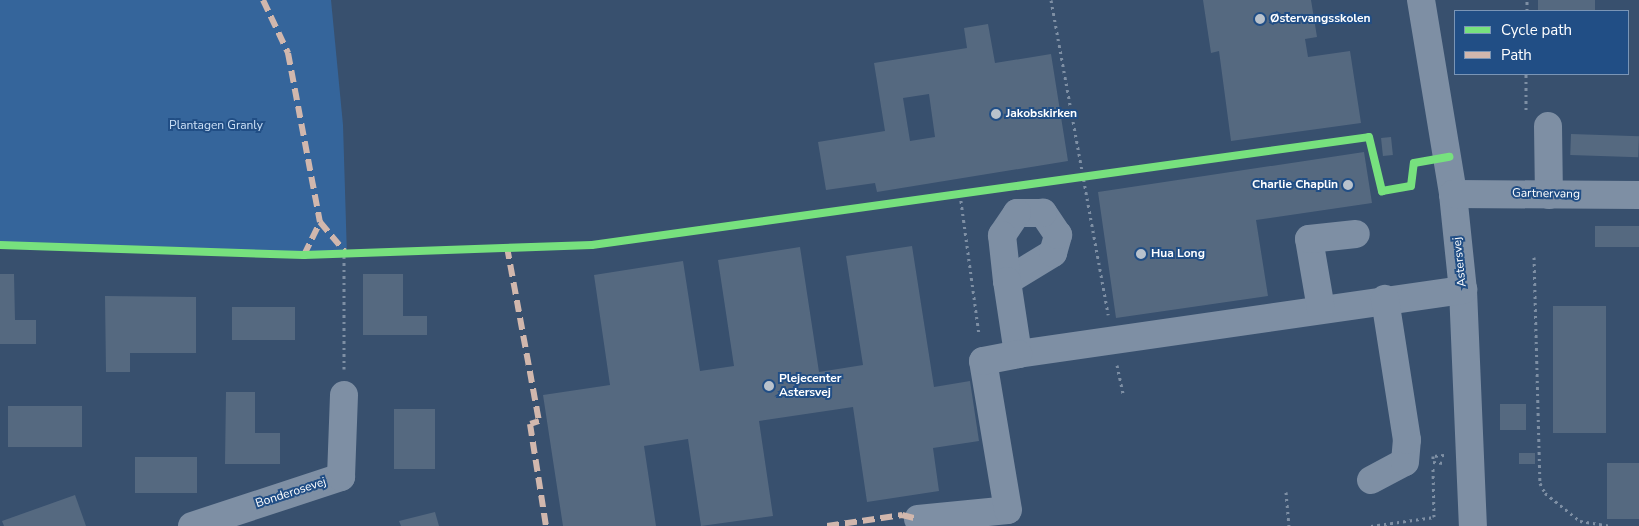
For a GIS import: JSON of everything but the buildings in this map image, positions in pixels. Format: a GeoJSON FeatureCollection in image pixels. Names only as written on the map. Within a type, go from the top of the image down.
{"type":"FeatureCollection","features":[{"type":"Feature","properties":{"kind":"street","name":"Astersvej"},"geometry":{"type":"LineString","coordinates":[[1420,0],[1453,194],[1463,290],[1473,526]]}},
{"type":"Feature","properties":{"kind":"street"},"geometry":{"type":"LineString","coordinates":[[1548,126],[1549,195]]}},
{"type":"Feature","properties":{"kind":"street","name":"Gartnervang"},"geometry":{"type":"LineString","coordinates":[[1453,194],[1639,195]]}},
{"type":"Feature","properties":{"kind":"street"},"geometry":{"type":"LineString","coordinates":[[1321,309],[1309,240],[1356,234]]}},
{"type":"Feature","properties":{"kind":"street"},"geometry":{"type":"LineString","coordinates":[[1006,281],[1018,354]]}},
{"type":"Feature","properties":{"kind":"street"},"geometry":{"type":"LineString","coordinates":[[918,519],[1008,510],[983,361],[1018,354],[1385,299],[1463,290]]}},
{"type":"Feature","properties":{"kind":"street"},"geometry":{"type":"LineString","coordinates":[[1371,480],[1405,462],[1407,440],[1385,299]]}},
{"type":"Feature","properties":{"kind":"street","name":"Bonderosevej"},"geometry":{"type":"LineString","coordinates":[[192,526],[341,477],[344,395]]}},
{"type":"Feature","properties":{"kind":"path"},"geometry":{"type":"LineString","coordinates":[[1051,0],[1123,394]]}},
{"type":"Feature","properties":{"kind":"path"},"geometry":{"type":"LineString","coordinates":[[1074,179],[1093,177]]}},
{"type":"Feature","properties":{"kind":"path"},"geometry":{"type":"LineString","coordinates":[[950,195],[964,193],[983,361]]}},
{"type":"Feature","properties":{"kind":"path"},"geometry":{"type":"LineString","coordinates":[[344,395],[340,252],[353,251]]}},
{"type":"Feature","properties":{"kind":"path"},"geometry":{"type":"LineString","coordinates":[[1534,257],[1540,483],[1545,493],[1580,521],[1610,526]]}},
{"type":"Feature","properties":{"kind":"path"},"geometry":{"type":"LineString","coordinates":[[1370,526],[1434,517],[1433,462],[1405,462]]}},
{"type":"Feature","properties":{"kind":"path"},"geometry":{"type":"LineString","coordinates":[[1286,492],[1289,526]]}},
{"type":"Feature","properties":{"kind":"green space","name":"Plantagen Granly"},"geometry":{"type":"Polygon","coordinates":[[[0,0],[331,0],[343,125],[347,257],[0,248],[0,0]]]}},
{"type":"Feature","properties":{"kind":"marked path"},"geometry":{"type":"LineString","coordinates":[[263,0],[288,53],[320,222],[344,251]]}},
{"type":"Feature","properties":{"kind":"marked path"},"geometry":{"type":"LineString","coordinates":[[304,255],[320,222]]}},
{"type":"Feature","properties":{"kind":"marked path"},"geometry":{"type":"LineString","coordinates":[[507,247],[539,421],[530,424],[546,526]]}},
{"type":"Feature","properties":{"kind":"marked path"},"geometry":{"type":"LineString","coordinates":[[827,526],[902,515],[918,519]]}},
{"type":"Feature","properties":{"kind":"cycle path"},"geometry":{"type":"LineString","coordinates":[[0,245],[304,255],[592,245],[1369,137],[1382,191],[1411,186],[1414,163],[1449,157]]}},
{"type":"Feature","properties":{"kind":"place","name":"Østervangsskolen"},"geometry":{"type":"Point","coordinates":[1260,19]}},
{"type":"Feature","properties":{"kind":"place","name":"Jakobskirken"},"geometry":{"type":"Point","coordinates":[996,114]}},
{"type":"Feature","properties":{"kind":"place","name":"Charlie Chaplin"},"geometry":{"type":"Point","coordinates":[1348,185]}},
{"type":"Feature","properties":{"kind":"place","name":"Hua Long"},"geometry":{"type":"Point","coordinates":[1141,254]}},
{"type":"Feature","properties":{"kind":"place","name":"Plejecenter Astersvej"},"geometry":{"type":"Point","coordinates":[769,386]}}]}
